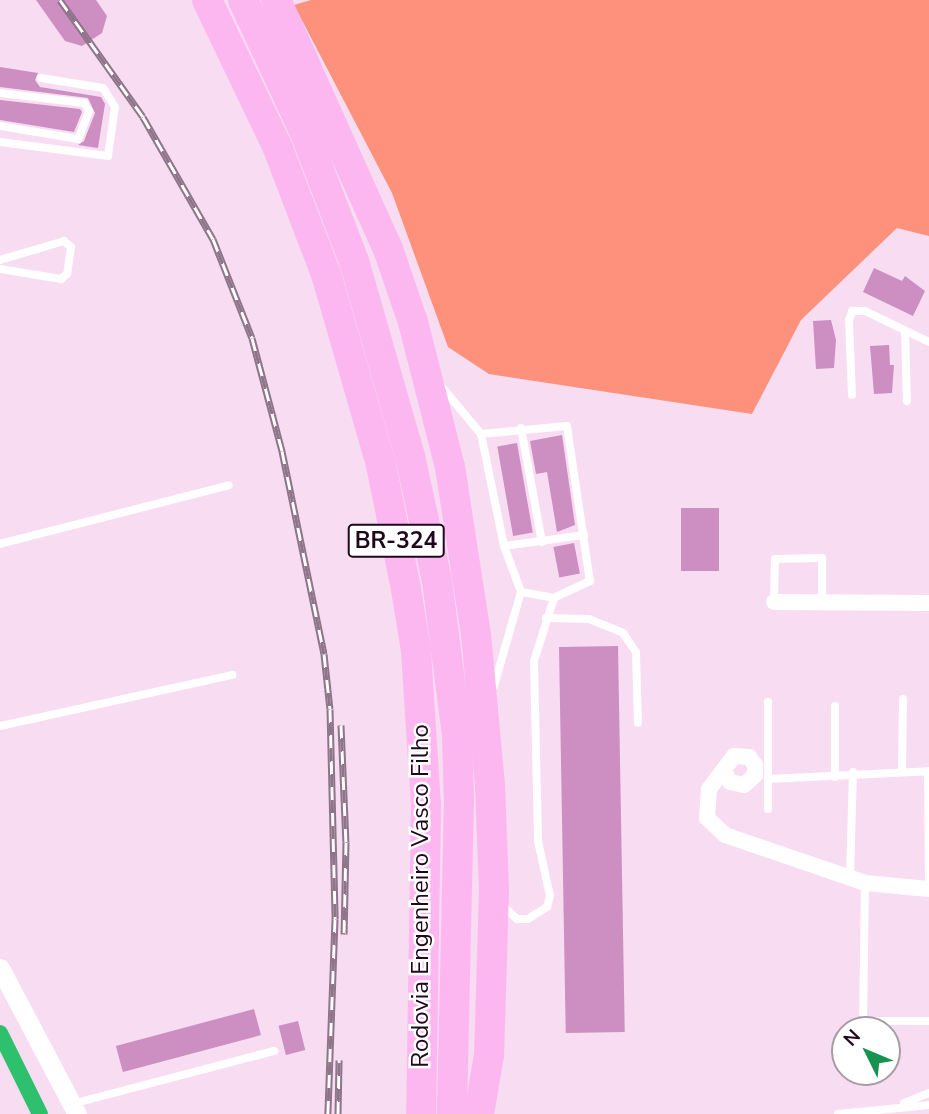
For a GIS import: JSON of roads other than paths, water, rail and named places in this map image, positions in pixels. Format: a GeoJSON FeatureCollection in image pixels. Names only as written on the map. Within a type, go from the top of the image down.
{"type":"FeatureCollection","features":[{"type":"Feature","properties":{"kind":"highway","name":"Rodovia Engenheiro Vasco Filho"},"geometry":{"type":"LineString","coordinates":[[207,0],[278,146],[326,274],[367,414],[406,589],[416,651],[426,805],[421,1114]]}},
{"type":"Feature","properties":{"kind":"highway","name":"Rodovia Engenheiro Vasco Filho"},"geometry":{"type":"LineString","coordinates":[[243,0],[305,133],[378,335],[428,535],[457,734],[459,874],[452,1114]]}},
{"type":"Feature","properties":{"kind":"highway"},"geometry":{"type":"LineString","coordinates":[[276,0],[384,238],[424,363],[461,533],[486,730],[494,890],[489,1055],[479,1114]]}},
{"type":"Feature","properties":{"kind":"highway"},"geometry":{"type":"LineString","coordinates":[[378,335],[416,415],[461,533]]}},
{"type":"Feature","properties":{"kind":"street"},"geometry":{"type":"LineString","coordinates":[[774,602],[929,603]]}},
{"type":"Feature","properties":{"kind":"street"},"geometry":{"type":"LineString","coordinates":[[725,773],[716,778],[706,797],[705,808],[714,827],[737,842],[795,856],[857,881],[929,888]]}},
{"type":"Feature","properties":{"kind":"street"},"geometry":{"type":"LineString","coordinates":[[0,968],[74,1109]]}},
{"type":"Feature","properties":{"kind":"lane"},"geometry":{"type":"LineString","coordinates":[[0,142],[108,156],[115,107],[103,88],[41,78]]}},
{"type":"Feature","properties":{"kind":"lane"},"geometry":{"type":"LineString","coordinates":[[0,93],[84,103],[89,111],[78,139],[0,126]]}},
{"type":"Feature","properties":{"kind":"lane"},"geometry":{"type":"LineString","coordinates":[[0,260],[64,242],[71,247],[67,274],[61,279],[0,269]]}},
{"type":"Feature","properties":{"kind":"lane"},"geometry":{"type":"LineString","coordinates":[[852,394],[852,311],[865,311],[929,342]]}},
{"type":"Feature","properties":{"kind":"lane"},"geometry":{"type":"LineString","coordinates":[[905,331],[907,401]]}},
{"type":"Feature","properties":{"kind":"lane"},"geometry":{"type":"LineString","coordinates":[[424,363],[481,434],[504,546],[521,592],[495,679],[486,730]]}},
{"type":"Feature","properties":{"kind":"lane"},"geometry":{"type":"LineString","coordinates":[[481,434],[521,428],[567,426],[590,582],[554,598],[521,592]]}},
{"type":"Feature","properties":{"kind":"lane"},"geometry":{"type":"LineString","coordinates":[[521,428],[542,542]]}},
{"type":"Feature","properties":{"kind":"lane"},"geometry":{"type":"LineString","coordinates":[[0,544],[229,485]]}},
{"type":"Feature","properties":{"kind":"lane"},"geometry":{"type":"LineString","coordinates":[[504,546],[584,535]]}},
{"type":"Feature","properties":{"kind":"lane"},"geometry":{"type":"LineString","coordinates":[[774,602],[775,559],[822,558],[821,603]]}},
{"type":"Feature","properties":{"kind":"lane"},"geometry":{"type":"LineString","coordinates":[[494,890],[517,919],[539,915],[550,896],[538,841],[532,690],[545,618],[554,598]]}},
{"type":"Feature","properties":{"kind":"lane"},"geometry":{"type":"LineString","coordinates":[[545,618],[589,619],[623,633],[636,652],[638,723]]}},
{"type":"Feature","properties":{"kind":"lane"},"geometry":{"type":"LineString","coordinates":[[0,726],[232,676]]}},
{"type":"Feature","properties":{"kind":"lane"},"geometry":{"type":"LineString","coordinates":[[902,772],[903,699]]}},
{"type":"Feature","properties":{"kind":"lane"},"geometry":{"type":"LineString","coordinates":[[768,702],[768,809]]}},
{"type":"Feature","properties":{"kind":"lane"},"geometry":{"type":"LineString","coordinates":[[835,706],[835,777]]}},
{"type":"Feature","properties":{"kind":"lane"},"geometry":{"type":"LineString","coordinates":[[768,779],[835,777],[853,772],[928,771],[929,888]]}},
{"type":"Feature","properties":{"kind":"lane"},"geometry":{"type":"LineString","coordinates":[[853,772],[863,1021],[929,1021]]}},
{"type":"Feature","properties":{"kind":"lane"},"geometry":{"type":"LineString","coordinates":[[74,1109],[274,1051]]}},
{"type":"Feature","properties":{"kind":"lane"},"geometry":{"type":"LineString","coordinates":[[895,1107],[929,1093]]}},
{"type":"Feature","properties":{"kind":"lane"},"geometry":{"type":"LineString","coordinates":[[838,1114],[929,1105]]}},
{"type":"Feature","properties":{"kind":"waterway"},"geometry":{"type":"LineString","coordinates":[[0,1033],[40,1114]]}},
{"type":"Feature","properties":{"kind":"railway"},"geometry":{"type":"LineString","coordinates":[[60,0],[143,117],[213,239],[252,338],[282,451],[324,654],[330,709],[335,919],[328,1114]]}},
{"type":"Feature","properties":{"kind":"railway"},"geometry":{"type":"LineString","coordinates":[[341,725],[346,842],[344,934]]}},
{"type":"Feature","properties":{"kind":"railway"},"geometry":{"type":"LineString","coordinates":[[338,1114],[339,1060]]}}]}
